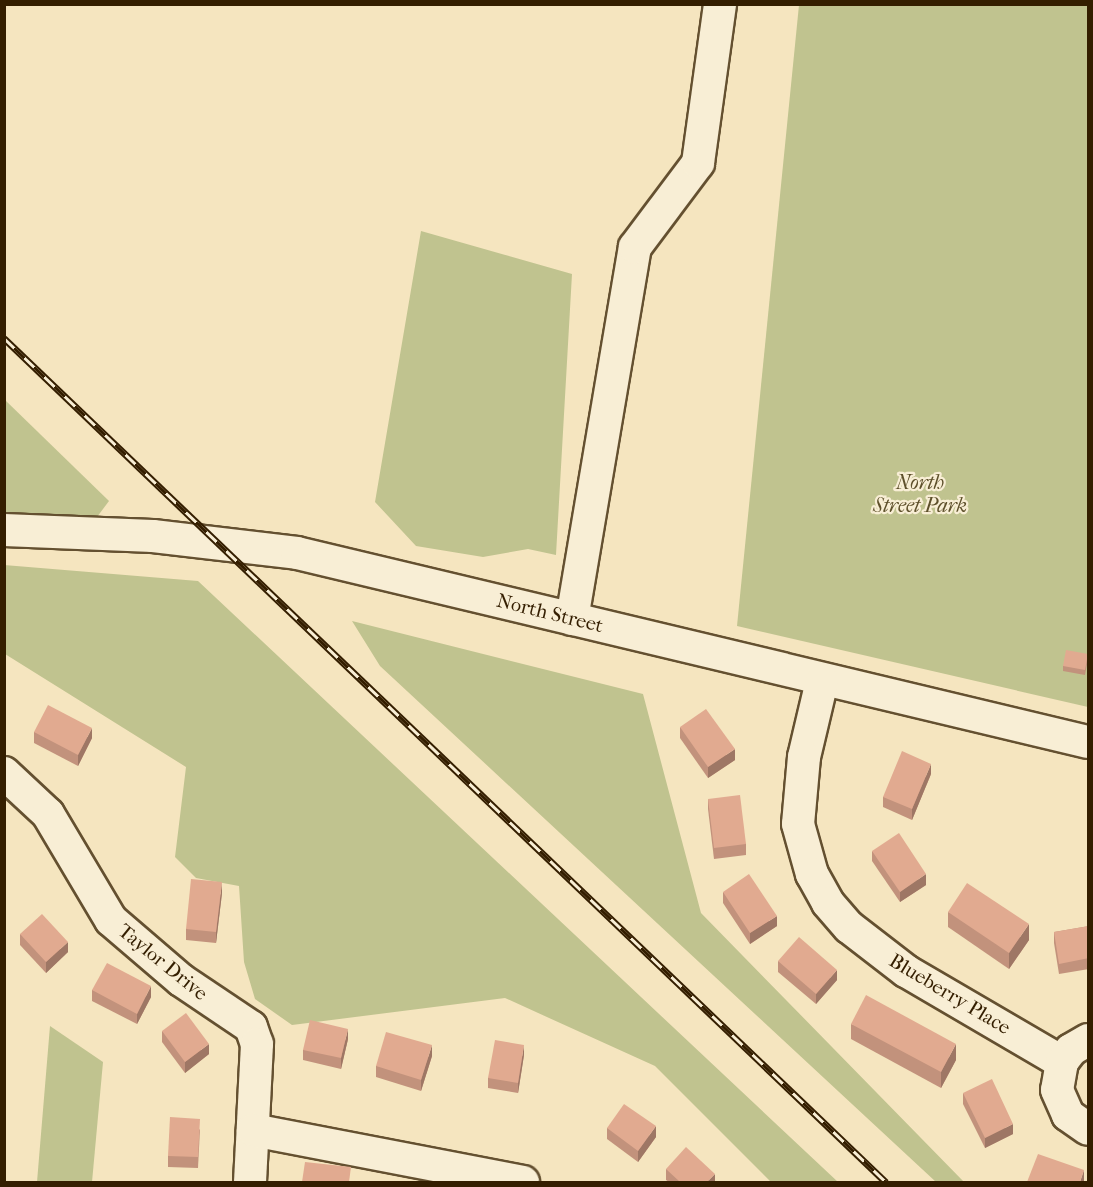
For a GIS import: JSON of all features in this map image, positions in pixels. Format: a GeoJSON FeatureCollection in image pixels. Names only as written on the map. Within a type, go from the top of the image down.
{"type":"FeatureCollection","features":[{"type":"Feature","properties":{"kind":"street"},"geometry":{"type":"LineString","coordinates":[[572,619],[635,247],[699,163],[720,4]]}},
{"type":"Feature","properties":{"kind":"street","name":"North Street"},"geometry":{"type":"LineString","coordinates":[[4,530],[153,536],[297,553],[822,681],[1089,742]]}},
{"type":"Feature","properties":{"kind":"street","name":"Blueberry Place"},"geometry":{"type":"LineString","coordinates":[[822,681],[804,757],[798,824],[812,874],[828,903],[849,927],[906,971],[1062,1062]]}},
{"type":"Feature","properties":{"kind":"street","name":"Taylor Drive"},"geometry":{"type":"LineString","coordinates":[[4,773],[48,814],[93,894],[132,942],[251,1027],[257,1044],[250,1182]]}},
{"type":"Feature","properties":{"kind":"street"},"geometry":{"type":"LineString","coordinates":[[1089,1040],[1071,1050],[1062,1062],[1057,1090],[1060,1103],[1068,1115],[1089,1129]]}},
{"type":"Feature","properties":{"kind":"street"},"geometry":{"type":"LineString","coordinates":[[253,1130],[523,1182]]}},
{"type":"Feature","properties":{"kind":"green space","name":"North Street Park"},"geometry":{"type":"Polygon","coordinates":[[[799,5],[1088,5],[1088,707],[737,626],[799,5]]]}},
{"type":"Feature","properties":{"kind":"green space"},"geometry":{"type":"Polygon","coordinates":[[[421,231],[572,274],[556,555],[528,549],[483,557],[416,546],[375,502],[421,231]]]}},
{"type":"Feature","properties":{"kind":"green space"},"geometry":{"type":"Polygon","coordinates":[[[4,399],[109,501],[94,521],[5,516],[4,399]]]}},
{"type":"Feature","properties":{"kind":"green space"},"geometry":{"type":"Polygon","coordinates":[[[4,565],[198,581],[838,1182],[771,1182],[655,1066],[505,998],[292,1025],[255,999],[244,962],[239,886],[196,878],[175,857],[186,767],[5,654],[4,565]]]}},
{"type":"Feature","properties":{"kind":"green space"},"geometry":{"type":"Polygon","coordinates":[[[352,621],[643,694],[701,913],[964,1182],[936,1182],[380,666],[352,621]]]}},
{"type":"Feature","properties":{"kind":"green space"},"geometry":{"type":"Polygon","coordinates":[[[50,1026],[103,1062],[92,1182],[37,1182],[50,1026]]]}},
{"type":"Feature","properties":{"kind":"building"},"geometry":{"type":"Polygon","coordinates":[[[1066,650],[1088,654],[1085,670],[1063,666],[1066,650]]]}},
{"type":"Feature","properties":{"kind":"building"},"geometry":{"type":"Polygon","coordinates":[[[48,705],[92,728],[78,755],[34,732],[48,705]]]}},
{"type":"Feature","properties":{"kind":"building"},"geometry":{"type":"Polygon","coordinates":[[[706,709],[735,749],[708,767],[680,727],[706,709]]]}},
{"type":"Feature","properties":{"kind":"building"},"geometry":{"type":"Polygon","coordinates":[[[902,751],[931,764],[912,809],[883,797],[902,751]]]}},
{"type":"Feature","properties":{"kind":"building"},"geometry":{"type":"Polygon","coordinates":[[[740,795],[746,844],[714,848],[708,799],[740,795]]]}},
{"type":"Feature","properties":{"kind":"building"},"geometry":{"type":"Polygon","coordinates":[[[899,833],[926,874],[900,892],[872,851],[899,833]]]}},
{"type":"Feature","properties":{"kind":"building"},"geometry":{"type":"Polygon","coordinates":[[[749,874],[777,916],[750,933],[723,892],[749,874]]]}},
{"type":"Feature","properties":{"kind":"building"},"geometry":{"type":"Polygon","coordinates":[[[191,879],[222,882],[216,932],[186,929],[191,879]]]}},
{"type":"Feature","properties":{"kind":"building"},"geometry":{"type":"Polygon","coordinates":[[[967,883],[1029,924],[1009,953],[948,912],[967,883]]]}},
{"type":"Feature","properties":{"kind":"building"},"geometry":{"type":"Polygon","coordinates":[[[42,914],[68,942],[46,962],[20,934],[42,914]]]}},
{"type":"Feature","properties":{"kind":"building"},"geometry":{"type":"Polygon","coordinates":[[[1089,926],[1089,958],[1059,964],[1054,932],[1089,926]]]}},
{"type":"Feature","properties":{"kind":"building"},"geometry":{"type":"Polygon","coordinates":[[[799,937],[837,970],[816,994],[778,961],[799,937]]]}},
{"type":"Feature","properties":{"kind":"building"},"geometry":{"type":"Polygon","coordinates":[[[107,963],[151,986],[137,1014],[92,990],[107,963]]]}},
{"type":"Feature","properties":{"kind":"building"},"geometry":{"type":"Polygon","coordinates":[[[866,995],[956,1044],[941,1072],[851,1024],[866,995]]]}},
{"type":"Feature","properties":{"kind":"building"},"geometry":{"type":"Polygon","coordinates":[[[186,1013],[209,1044],[185,1062],[162,1031],[186,1013]]]}},
{"type":"Feature","properties":{"kind":"building"},"geometry":{"type":"Polygon","coordinates":[[[310,1020],[348,1029],[341,1058],[303,1050],[310,1020]]]}},
{"type":"Feature","properties":{"kind":"building"},"geometry":{"type":"Polygon","coordinates":[[[386,1032],[432,1045],[421,1080],[376,1066],[386,1032]]]}},
{"type":"Feature","properties":{"kind":"building"},"geometry":{"type":"Polygon","coordinates":[[[495,1040],[524,1045],[518,1083],[488,1078],[495,1040]]]}},
{"type":"Feature","properties":{"kind":"building"},"geometry":{"type":"Polygon","coordinates":[[[992,1079],[1013,1124],[985,1138],[963,1093],[992,1079]]]}},
{"type":"Feature","properties":{"kind":"building"},"geometry":{"type":"Polygon","coordinates":[[[624,1104],[656,1126],[638,1151],[607,1128],[624,1104]]]}},
{"type":"Feature","properties":{"kind":"building"},"geometry":{"type":"Polygon","coordinates":[[[170,1117],[200,1119],[198,1157],[168,1156],[170,1117]]]}},
{"type":"Feature","properties":{"kind":"building"},"geometry":{"type":"Polygon","coordinates":[[[686,1147],[715,1174],[707,1182],[680,1182],[666,1169],[686,1147]]]}},
{"type":"Feature","properties":{"kind":"building"},"geometry":{"type":"Polygon","coordinates":[[[1038,1154],[1084,1170],[1080,1182],[1027,1182],[1038,1154]]]}},
{"type":"Feature","properties":{"kind":"building"},"geometry":{"type":"Polygon","coordinates":[[[305,1162],[351,1167],[349,1182],[302,1182],[305,1162]]]}},
{"type":"Feature","properties":{"kind":"railway"},"geometry":{"type":"LineString","coordinates":[[4,338],[886,1182]]}}]}
